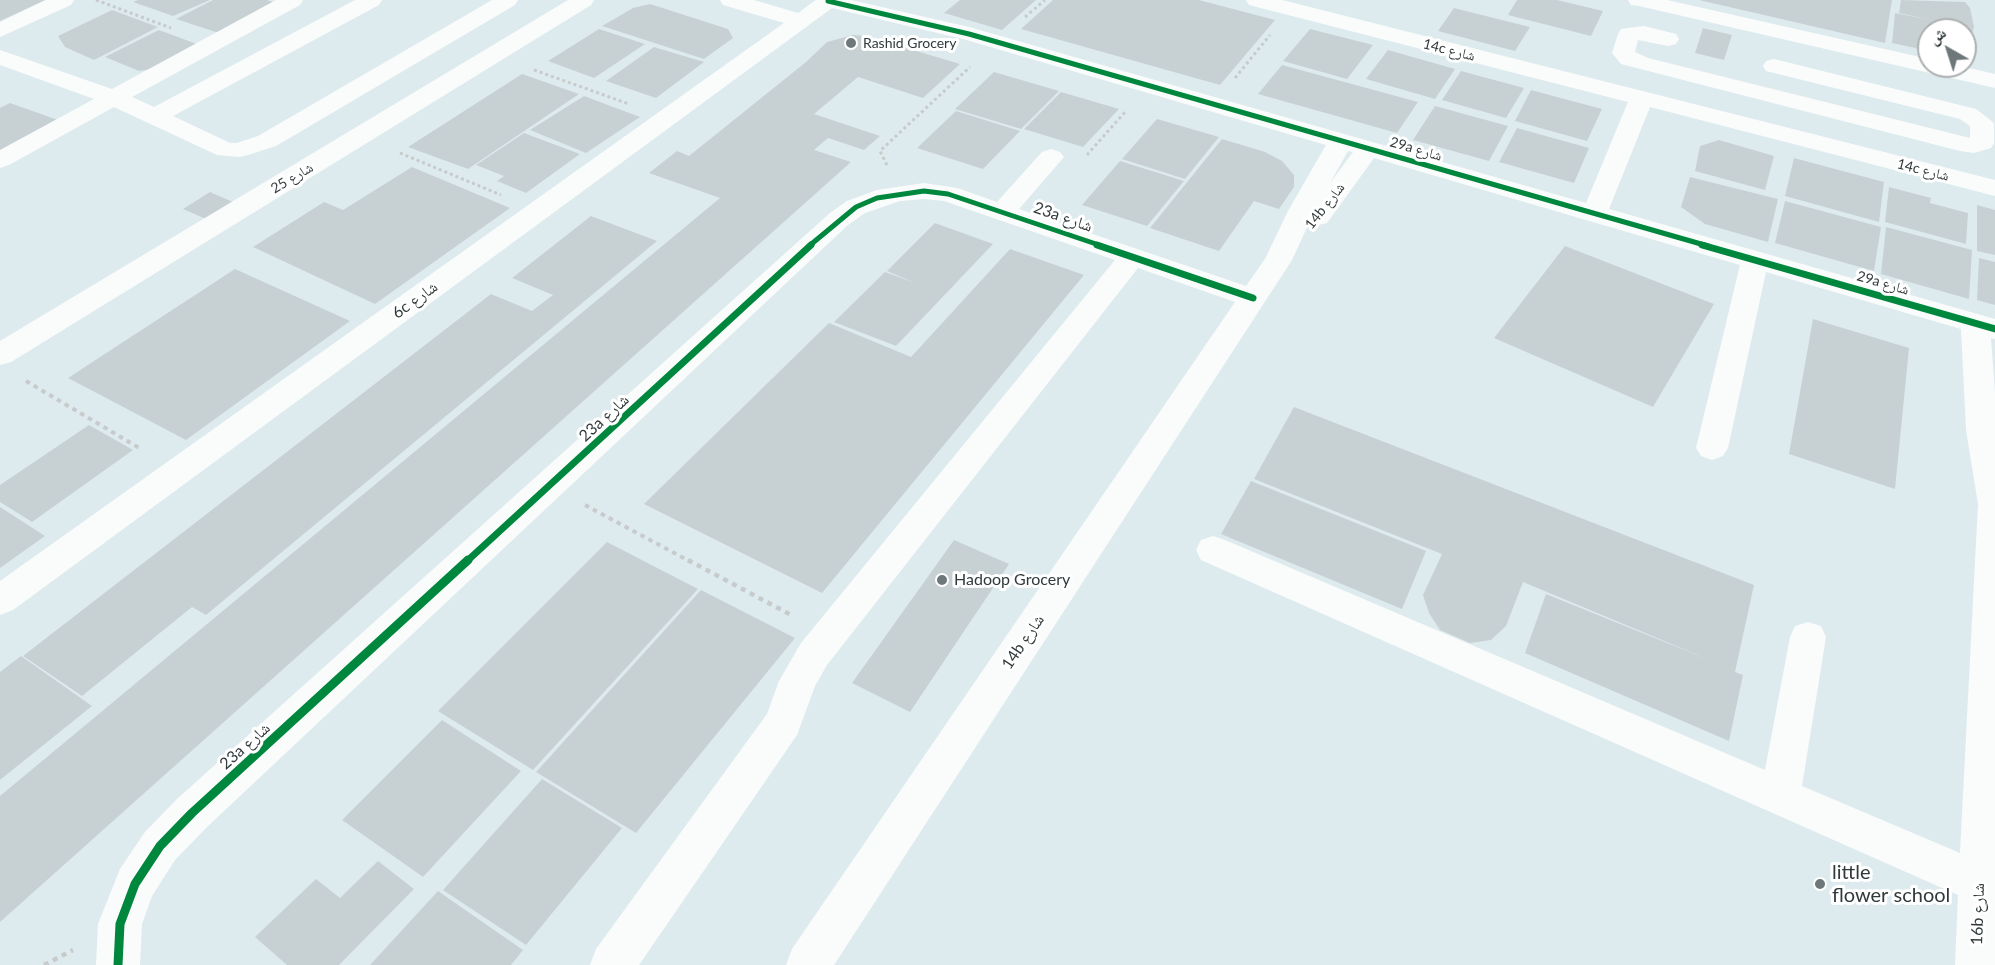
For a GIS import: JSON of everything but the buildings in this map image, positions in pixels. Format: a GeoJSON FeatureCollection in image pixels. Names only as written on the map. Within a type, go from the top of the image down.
{"type":"FeatureCollection","features":[{"type":"Feature","properties":{"kind":"street"},"geometry":{"type":"LineString","coordinates":[[0,30],[63,0]]}},
{"type":"Feature","properties":{"kind":"street"},"geometry":{"type":"LineString","coordinates":[[0,160],[111,97],[292,0]]}},
{"type":"Feature","properties":{"kind":"street"},"geometry":{"type":"LineString","coordinates":[[155,116],[371,0]]}},
{"type":"Feature","properties":{"kind":"street"},"geometry":{"type":"LineString","coordinates":[[0,57],[111,97],[226,150],[254,147],[507,0]]}},
{"type":"Feature","properties":{"kind":"street","name":"شارع 25"},"geometry":{"type":"LineString","coordinates":[[0,355],[584,0]]}},
{"type":"Feature","properties":{"kind":"street"},"geometry":{"type":"LineString","coordinates":[[731,0],[801,21]]}},
{"type":"Feature","properties":{"kind":"street","name":"29a شارع"},"geometry":{"type":"LineString","coordinates":[[871,0],[969,34]]}},
{"type":"Feature","properties":{"kind":"street","name":"14c شارع"},"geometry":{"type":"LineString","coordinates":[[1257,0],[1995,188]]}},
{"type":"Feature","properties":{"kind":"street"},"geometry":{"type":"LineString","coordinates":[[1639,0],[1917,63]]}},
{"type":"Feature","properties":{"kind":"street","name":"6c شارع"},"geometry":{"type":"LineString","coordinates":[[0,600],[829,1]]}},
{"type":"Feature","properties":{"kind":"street","name":"29a شارع"},"geometry":{"type":"LineString","coordinates":[[829,1],[969,34],[1985,327]]}},
{"type":"Feature","properties":{"kind":"street"},"geometry":{"type":"LineString","coordinates":[[1668,39],[1644,33],[1629,34],[1623,53],[1634,61],[1960,144],[1974,146],[1982,142],[1982,123],[1968,114],[1774,66]]}},
{"type":"Feature","properties":{"kind":"street"},"geometry":{"type":"LineString","coordinates":[[1977,76],[1995,80]]}},
{"type":"Feature","properties":{"kind":"street"},"geometry":{"type":"LineString","coordinates":[[1708,116],[1716,83]]}},
{"type":"Feature","properties":{"kind":"street"},"geometry":{"type":"LineString","coordinates":[[1594,214],[1641,99]]}},
{"type":"Feature","properties":{"kind":"street","name":"14b شارع"},"geometry":{"type":"LineString","coordinates":[[808,965],[1278,260],[1301,211],[1341,141]]}},
{"type":"Feature","properties":{"kind":"street","name":"14b شارع"},"geometry":{"type":"LineString","coordinates":[[1278,260],[1319,216],[1368,149]]}},
{"type":"Feature","properties":{"kind":"street"},"geometry":{"type":"LineString","coordinates":[[1003,211],[1051,157]]}},
{"type":"Feature","properties":{"kind":"street","name":"23a شارع"},"geometry":{"type":"LineString","coordinates":[[118,965],[120,924],[135,884],[160,846],[192,813],[550,487],[839,219],[855,207],[877,198],[900,193],[924,191],[948,194],[1253,298]]}},
{"type":"Feature","properties":{"kind":"street"},"geometry":{"type":"LineString","coordinates":[[612,965],[783,723],[804,667],[1133,256]]}},
{"type":"Feature","properties":{"kind":"street"},"geometry":{"type":"LineString","coordinates":[[1712,448],[1755,261]]}},
{"type":"Feature","properties":{"kind":"street","name":"16b شارع"},"geometry":{"type":"LineString","coordinates":[[1977,965],[1995,501],[1982,430],[1985,327]]}},
{"type":"Feature","properties":{"kind":"street"},"geometry":{"type":"LineString","coordinates":[[1213,550],[1980,883]]}},
{"type":"Feature","properties":{"kind":"street"},"geometry":{"type":"LineString","coordinates":[[1780,797],[1808,637]]}},
{"type":"Feature","properties":{"kind":"path"},"geometry":{"type":"LineString","coordinates":[[96,0],[211,44]]}},
{"type":"Feature","properties":{"kind":"path"},"geometry":{"type":"LineString","coordinates":[[900,193],[880,151],[1045,0]]}},
{"type":"Feature","properties":{"kind":"path"},"geometry":{"type":"LineString","coordinates":[[1214,105],[1290,9]]}},
{"type":"Feature","properties":{"kind":"path"},"geometry":{"type":"LineString","coordinates":[[494,56],[668,117]]}},
{"type":"Feature","properties":{"kind":"path"},"geometry":{"type":"LineString","coordinates":[[1051,157],[1079,165],[1148,86]]}},
{"type":"Feature","properties":{"kind":"path"},"geometry":{"type":"LineString","coordinates":[[360,137],[539,210]]}},
{"type":"Feature","properties":{"kind":"path"},"geometry":{"type":"LineString","coordinates":[[20,377],[178,472]]}},
{"type":"Feature","properties":{"kind":"path"},"geometry":{"type":"LineString","coordinates":[[550,487],[829,636]]}},
{"type":"Feature","properties":{"kind":"cycle path"},"geometry":{"type":"LineString","coordinates":[[828,1],[969,34],[1995,329]]}},
{"type":"Feature","properties":{"kind":"cycle path"},"geometry":{"type":"LineString","coordinates":[[118,965],[120,924],[135,884],[160,846],[192,813],[839,219],[856,207],[877,198],[900,193],[924,191],[948,194],[1253,298]]}},
{"type":"Feature","properties":{"kind":"place","name":"Rashid Grocery"},"geometry":{"type":"Point","coordinates":[851,43]}},
{"type":"Feature","properties":{"kind":"place","name":"Hadoop Grocery"},"geometry":{"type":"Point","coordinates":[942,580]}},
{"type":"Feature","properties":{"kind":"place","name":"little flower school"},"geometry":{"type":"Point","coordinates":[1820,884]}}]}
